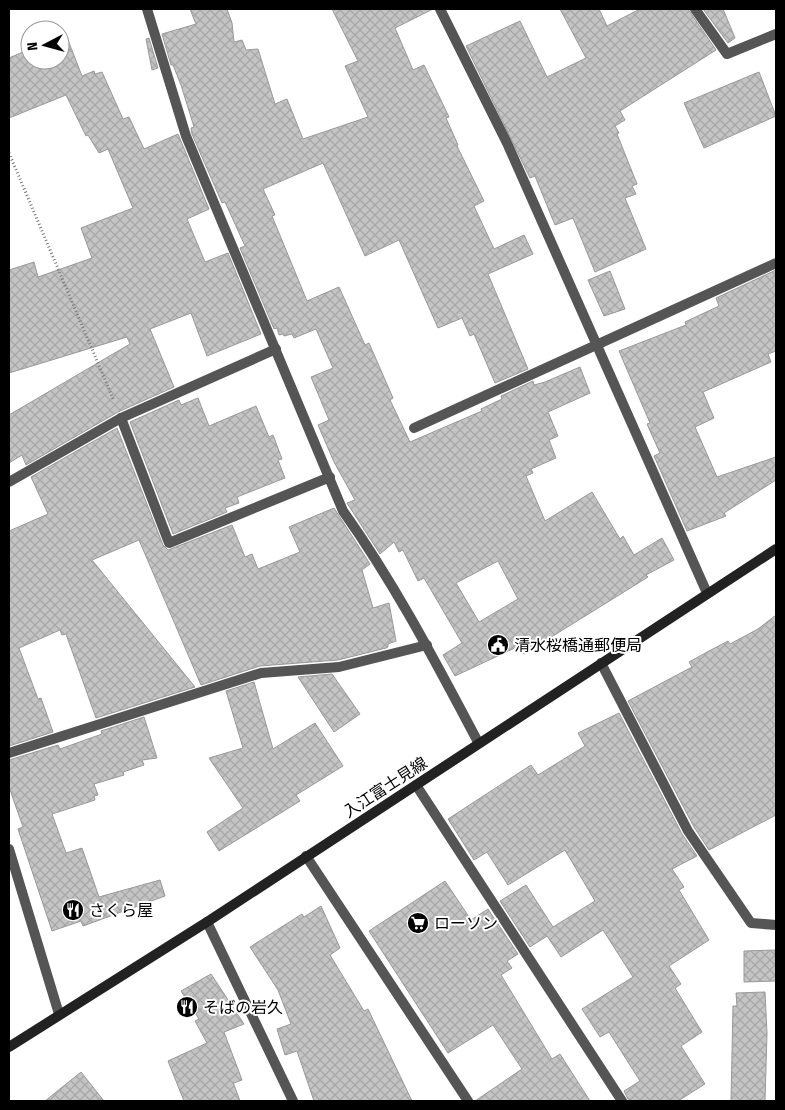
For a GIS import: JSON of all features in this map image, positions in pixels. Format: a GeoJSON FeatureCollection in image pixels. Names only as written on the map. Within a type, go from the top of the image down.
{"type":"FeatureCollection","features":[{"type":"Feature","properties":{"kind":"main road","name":"入江富士見線"},"geometry":{"type":"LineString","coordinates":[[9,1047],[207,922],[416,785],[478,742],[602,664],[776,549]]}},
{"type":"Feature","properties":{"kind":"street"},"geometry":{"type":"LineString","coordinates":[[146,9],[186,136],[330,476],[343,511],[378,560],[427,645],[478,742]]}},
{"type":"Feature","properties":{"kind":"street"},"geometry":{"type":"LineString","coordinates":[[440,9],[507,143],[707,593]]}},
{"type":"Feature","properties":{"kind":"street"},"geometry":{"type":"LineString","coordinates":[[695,9],[727,54],[776,34]]}},
{"type":"Feature","properties":{"kind":"street"},"geometry":{"type":"LineString","coordinates":[[414,428],[776,263]]}},
{"type":"Feature","properties":{"kind":"street"},"geometry":{"type":"LineString","coordinates":[[9,482],[121,418],[276,349]]}},
{"type":"Feature","properties":{"kind":"street"},"geometry":{"type":"LineString","coordinates":[[121,418],[169,543],[330,476]]}},
{"type":"Feature","properties":{"kind":"street"},"geometry":{"type":"LineString","coordinates":[[9,753],[261,673],[338,668],[427,645]]}},
{"type":"Feature","properties":{"kind":"street"},"geometry":{"type":"LineString","coordinates":[[602,664],[694,840],[751,923],[776,925]]}},
{"type":"Feature","properties":{"kind":"street"},"geometry":{"type":"LineString","coordinates":[[416,785],[622,1101]]}},
{"type":"Feature","properties":{"kind":"street"},"geometry":{"type":"LineString","coordinates":[[9,849],[59,1014]]}},
{"type":"Feature","properties":{"kind":"street"},"geometry":{"type":"LineString","coordinates":[[306,856],[468,1101]]}},
{"type":"Feature","properties":{"kind":"street"},"geometry":{"type":"LineString","coordinates":[[207,922],[293,1101]]}},
{"type":"Feature","properties":{"kind":"path"},"geometry":{"type":"LineString","coordinates":[[9,153],[121,418]]}},
{"type":"Feature","properties":{"kind":"building"},"geometry":{"type":"Polygon","coordinates":[[[190,9],[227,9],[232,23],[234,42],[242,40],[246,50],[258,49],[275,104],[287,99],[303,139],[368,117],[345,66],[358,61],[332,9],[433,9],[395,28],[413,70],[424,65],[449,117],[446,118],[457,146],[484,201],[474,206],[494,249],[524,235],[533,254],[488,274],[528,369],[495,383],[474,334],[470,336],[462,318],[438,328],[399,240],[365,256],[323,163],[263,189],[275,215],[272,216],[307,301],[339,287],[365,345],[369,343],[393,398],[390,400],[410,442],[482,411],[481,409],[502,399],[501,396],[533,381],[534,385],[545,382],[580,367],[590,393],[548,412],[558,436],[549,440],[556,458],[531,469],[533,473],[526,476],[545,521],[592,492],[620,539],[623,536],[634,555],[662,538],[674,560],[646,575],[648,577],[524,654],[519,646],[455,676],[443,655],[462,643],[424,578],[418,581],[403,550],[399,552],[394,542],[380,554],[347,503],[355,500],[334,462],[318,425],[329,420],[311,377],[333,368],[316,329],[294,338],[292,334],[279,335],[277,328],[274,329],[240,248],[245,246],[225,202],[222,203],[192,134],[191,128],[194,127],[181,85],[173,65],[171,65],[162,34],[196,24],[190,9]],[[498,561],[456,583],[479,622],[518,599],[498,561]]]}},
{"type":"Feature","properties":{"kind":"building"},"geometry":{"type":"Polygon","coordinates":[[[560,9],[599,9],[607,26],[640,9],[688,9],[716,50],[620,111],[625,120],[615,126],[637,184],[632,186],[636,194],[625,198],[646,249],[595,272],[573,218],[555,225],[535,176],[530,178],[466,46],[520,21],[547,77],[586,58],[560,9]]]}},
{"type":"Feature","properties":{"kind":"building"},"geometry":{"type":"Polygon","coordinates":[[[703,9],[723,9],[735,38],[728,43],[703,9]]]}},
{"type":"Feature","properties":{"kind":"building"},"geometry":{"type":"Polygon","coordinates":[[[149,38],[158,68],[152,70],[146,39],[149,38]]]}},
{"type":"Feature","properties":{"kind":"building"},"geometry":{"type":"Polygon","coordinates":[[[70,45],[82,76],[94,71],[95,74],[102,72],[123,119],[129,117],[144,149],[178,134],[209,209],[187,219],[205,262],[228,253],[261,334],[207,356],[191,313],[150,329],[174,387],[118,412],[26,465],[22,455],[9,463],[9,415],[130,344],[127,337],[9,373],[9,270],[34,262],[38,277],[92,258],[81,228],[133,208],[108,149],[99,153],[88,135],[86,136],[66,95],[9,118],[9,58],[20,53],[20,70],[70,70],[70,45]]]}},
{"type":"Feature","properties":{"kind":"building"},"geometry":{"type":"Polygon","coordinates":[[[759,72],[776,116],[704,148],[684,103],[759,72]]]}},
{"type":"Feature","properties":{"kind":"building"},"geometry":{"type":"Polygon","coordinates":[[[776,270],[776,351],[768,354],[771,362],[703,392],[714,418],[695,427],[717,477],[776,457],[776,480],[724,513],[726,516],[687,531],[654,456],[660,453],[647,424],[650,423],[619,351],[686,325],[685,322],[719,306],[716,298],[776,270]]]}},
{"type":"Feature","properties":{"kind":"building"},"geometry":{"type":"Polygon","coordinates":[[[610,271],[625,309],[604,316],[588,280],[610,271]]]}},
{"type":"Feature","properties":{"kind":"building"},"geometry":{"type":"Polygon","coordinates":[[[198,398],[209,426],[256,406],[269,437],[273,435],[282,459],[278,460],[285,478],[237,497],[239,503],[225,508],[227,512],[173,534],[130,422],[179,400],[181,405],[198,398]]]}},
{"type":"Feature","properties":{"kind":"building"},"geometry":{"type":"Polygon","coordinates":[[[117,428],[163,545],[168,550],[232,525],[245,557],[252,554],[258,569],[300,552],[289,527],[334,508],[370,564],[362,570],[373,608],[389,603],[396,641],[388,644],[386,648],[338,660],[260,666],[201,685],[139,540],[92,560],[195,687],[96,718],[66,634],[62,635],[60,630],[19,648],[38,699],[41,698],[53,732],[9,746],[9,531],[48,514],[31,477],[117,428]]]}},
{"type":"Feature","properties":{"kind":"building"},"geometry":{"type":"Polygon","coordinates":[[[776,615],[776,815],[709,850],[694,827],[628,701],[692,667],[689,662],[728,641],[730,644],[758,629],[776,615]]]}},
{"type":"Feature","properties":{"kind":"building"},"geometry":{"type":"Polygon","coordinates":[[[332,674],[360,714],[334,732],[298,677],[332,674]]]}},
{"type":"Feature","properties":{"kind":"building"},"geometry":{"type":"Polygon","coordinates":[[[254,682],[273,749],[315,723],[343,766],[296,795],[300,801],[219,851],[207,832],[243,808],[209,758],[243,748],[226,691],[254,682]]]}},
{"type":"Feature","properties":{"kind":"building"},"geometry":{"type":"Polygon","coordinates":[[[619,713],[682,834],[697,856],[672,869],[684,887],[679,890],[709,940],[669,966],[681,984],[675,988],[702,1032],[681,1046],[705,1084],[678,1101],[629,1101],[624,1091],[640,1081],[609,1032],[600,1037],[582,1009],[633,977],[603,930],[561,957],[547,936],[530,947],[500,901],[526,885],[553,927],[595,901],[565,850],[508,885],[487,852],[474,860],[448,819],[531,765],[538,775],[585,746],[578,733],[619,713]]]}},
{"type":"Feature","properties":{"kind":"building"},"geometry":{"type":"Polygon","coordinates":[[[144,717],[157,758],[142,760],[144,765],[123,772],[124,775],[94,784],[98,795],[94,796],[95,800],[52,814],[66,853],[82,848],[99,897],[160,880],[165,896],[83,926],[81,921],[52,931],[18,829],[23,827],[9,787],[9,760],[58,745],[60,749],[102,734],[101,731],[144,717]]]}},
{"type":"Feature","properties":{"kind":"building"},"geometry":{"type":"Polygon","coordinates":[[[445,881],[471,920],[488,909],[518,954],[507,961],[512,968],[501,975],[552,1059],[560,1054],[590,1101],[475,1101],[522,1069],[493,1025],[448,1053],[369,931],[445,881]]]}},
{"type":"Feature","properties":{"kind":"building"},"geometry":{"type":"Polygon","coordinates":[[[321,906],[340,948],[330,955],[364,1011],[368,1009],[412,1101],[314,1101],[297,1051],[285,1055],[277,1029],[291,1024],[278,990],[250,947],[302,914],[304,917],[321,906]]]}},
{"type":"Feature","properties":{"kind":"building"},"geometry":{"type":"Polygon","coordinates":[[[775,950],[776,981],[744,982],[744,951],[775,950]]]}},
{"type":"Feature","properties":{"kind":"building"},"geometry":{"type":"Polygon","coordinates":[[[211,974],[244,1024],[224,1032],[242,1080],[233,1082],[240,1101],[184,1101],[168,1061],[207,1043],[195,1021],[199,1019],[181,991],[211,974]]]}},
{"type":"Feature","properties":{"kind":"building"},"geometry":{"type":"Polygon","coordinates":[[[765,992],[767,1033],[765,1101],[731,1101],[733,1006],[737,1006],[736,993],[765,992]]]}},
{"type":"Feature","properties":{"kind":"building"},"geometry":{"type":"Polygon","coordinates":[[[81,1072],[104,1101],[45,1101],[81,1072]]]}},
{"type":"Feature","properties":{"kind":"place","name":"清水桜橋通郵便局"},"geometry":{"type":"Point","coordinates":[498,645]}},
{"type":"Feature","properties":{"kind":"place","name":"さくら屋"},"geometry":{"type":"Point","coordinates":[73,910]}},
{"type":"Feature","properties":{"kind":"place","name":"ローソン"},"geometry":{"type":"Point","coordinates":[418,923]}},
{"type":"Feature","properties":{"kind":"place","name":"そばの岩久"},"geometry":{"type":"Point","coordinates":[187,1007]}}]}
